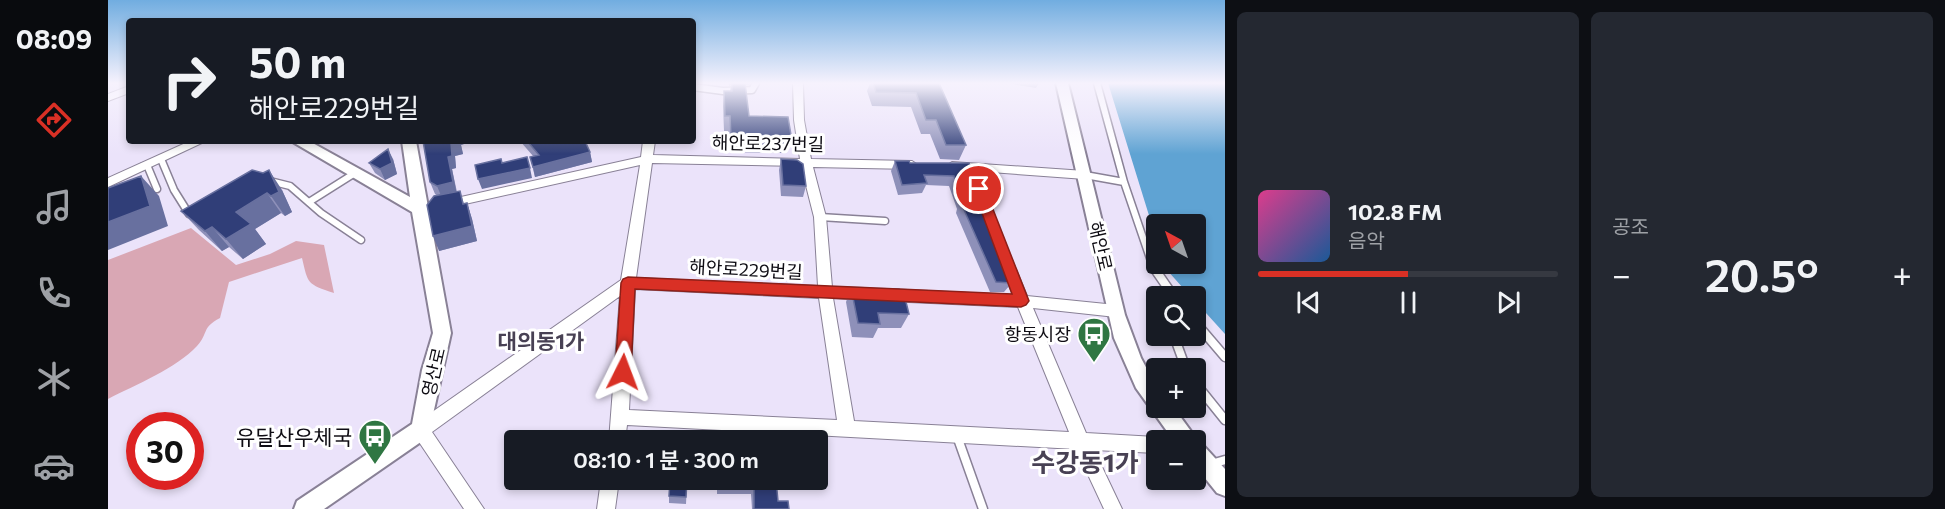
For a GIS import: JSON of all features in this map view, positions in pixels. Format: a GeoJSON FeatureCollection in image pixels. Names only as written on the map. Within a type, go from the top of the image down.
{"type":"FeatureCollection","features":[{"type":"Feature","properties":{"kind":"street"},"geometry":{"type":"LineString","coordinates":[[799,107],[806,162],[820,217],[825,292],[847,428]]}},
{"type":"Feature","properties":{"kind":"street","name":"해안로"},"geometry":{"type":"LineString","coordinates":[[1068,107],[1116,311],[1129,354],[1146,388]]}},
{"type":"Feature","properties":{"kind":"street"},"geometry":{"type":"LineString","coordinates":[[108,183],[193,144]]}},
{"type":"Feature","properties":{"kind":"street"},"geometry":{"type":"LineString","coordinates":[[303,144],[418,209]]}},
{"type":"Feature","properties":{"kind":"street","name":"영산로"},"geometry":{"type":"LineString","coordinates":[[409,144],[418,209],[442,333],[432,370],[421,430]]}},
{"type":"Feature","properties":{"kind":"street"},"geometry":{"type":"LineString","coordinates":[[618,430],[628,283],[649,144]]}},
{"type":"Feature","properties":{"kind":"street","name":"해안로237번길"},"geometry":{"type":"LineString","coordinates":[[418,209],[483,197],[648,159],[970,166],[1085,175]]}},
{"type":"Feature","properties":{"kind":"street"},"geometry":{"type":"LineString","coordinates":[[1004,256],[1081,442],[1113,509]]}},
{"type":"Feature","properties":{"kind":"street"},"geometry":{"type":"LineString","coordinates":[[304,509],[421,430],[628,283]]}},
{"type":"Feature","properties":{"kind":"street","name":"해안로229번길"},"geometry":{"type":"LineString","coordinates":[[628,283],[1021,301],[1116,311]]}},
{"type":"Feature","properties":{"kind":"street"},"geometry":{"type":"LineString","coordinates":[[620,417],[1146,445]]}},
{"type":"Feature","properties":{"kind":"street"},"geometry":{"type":"LineString","coordinates":[[421,430],[475,509]]}},
{"type":"Feature","properties":{"kind":"street"},"geometry":{"type":"LineString","coordinates":[[1210,459],[1225,485]]}},
{"type":"Feature","properties":{"kind":"street"},"geometry":{"type":"LineString","coordinates":[[606,509],[609,490]]}},
{"type":"Feature","properties":{"kind":"lane"},"geometry":{"type":"LineString","coordinates":[[1103,107],[1124,182],[1152,265],[1165,286]]}},
{"type":"Feature","properties":{"kind":"lane"},"geometry":{"type":"LineString","coordinates":[[160,159],[174,190],[190,216],[199,211]]}},
{"type":"Feature","properties":{"kind":"lane"},"geometry":{"type":"LineString","coordinates":[[108,179],[147,165],[157,189]]}},
{"type":"Feature","properties":{"kind":"lane"},"geometry":{"type":"LineString","coordinates":[[309,202],[355,173]]}},
{"type":"Feature","properties":{"kind":"lane"},"geometry":{"type":"LineString","coordinates":[[1085,175],[1124,182]]}},
{"type":"Feature","properties":{"kind":"lane"},"geometry":{"type":"LineString","coordinates":[[260,181],[276,180],[287,184],[323,215],[353,232],[361,240]]}},
{"type":"Feature","properties":{"kind":"lane"},"geometry":{"type":"LineString","coordinates":[[820,217],[885,221]]}},
{"type":"Feature","properties":{"kind":"lane"},"geometry":{"type":"LineString","coordinates":[[1206,335],[1225,357]]}},
{"type":"Feature","properties":{"kind":"lane"},"geometry":{"type":"LineString","coordinates":[[1206,396],[1225,420]]}},
{"type":"Feature","properties":{"kind":"lane"},"geometry":{"type":"LineString","coordinates":[[957,436],[983,509]]}},
{"type":"Feature","properties":{"kind":"shaded area"},"geometry":{"type":"Polygon","coordinates":[[[191,228],[236,265],[270,254],[296,241],[324,245],[334,293],[310,282],[302,258],[229,282],[220,318],[208,328],[203,338],[189,354],[167,369],[108,399],[108,260],[191,228]]]}},
{"type":"Feature","properties":{"kind":"water"},"geometry":{"type":"Polygon","coordinates":[[[1115,107],[1225,107],[1225,334],[1206,313],[1206,286],[1181,286],[1171,274],[1206,274],[1206,214],[1149,214],[1115,107]]]}},
{"type":"Feature","properties":{"kind":"building"},"geometry":{"type":"Polygon","coordinates":[[[725,107],[748,107],[749,116],[788,117],[791,135],[783,138],[731,137],[730,116],[725,116],[725,107]]]}},
{"type":"Feature","properties":{"kind":"building"},"geometry":{"type":"Polygon","coordinates":[[[921,107],[949,107],[966,145],[946,145],[936,120],[926,120],[921,107]]]}},
{"type":"Feature","properties":{"kind":"building"},"geometry":{"type":"Polygon","coordinates":[[[424,144],[451,144],[452,156],[448,157],[453,182],[437,186],[430,182],[424,144]]]}},
{"type":"Feature","properties":{"kind":"building"},"geometry":{"type":"Polygon","coordinates":[[[530,144],[586,144],[590,152],[533,167],[530,157],[539,155],[530,144]]]}},
{"type":"Feature","properties":{"kind":"building"},"geometry":{"type":"Polygon","coordinates":[[[388,149],[392,163],[380,169],[369,163],[388,149]]]}},
{"type":"Feature","properties":{"kind":"building"},"geometry":{"type":"Polygon","coordinates":[[[527,157],[530,168],[478,179],[475,165],[501,159],[502,163],[527,157]]]}},
{"type":"Feature","properties":{"kind":"building"},"geometry":{"type":"Polygon","coordinates":[[[781,159],[797,160],[803,164],[806,186],[783,185],[781,159]]]}},
{"type":"Feature","properties":{"kind":"building"},"geometry":{"type":"Polygon","coordinates":[[[895,161],[969,163],[1016,278],[1011,283],[996,282],[961,203],[964,203],[954,176],[924,175],[927,183],[902,185],[895,161]]]}},
{"type":"Feature","properties":{"kind":"building"},"geometry":{"type":"Polygon","coordinates":[[[252,170],[263,173],[269,170],[279,192],[271,196],[267,193],[236,212],[251,224],[226,239],[212,227],[205,231],[181,211],[252,170]]]}},
{"type":"Feature","properties":{"kind":"building"},"geometry":{"type":"Polygon","coordinates":[[[141,176],[150,206],[108,222],[108,188],[141,176]]]}},
{"type":"Feature","properties":{"kind":"building"},"geometry":{"type":"Polygon","coordinates":[[[460,191],[463,204],[467,203],[472,226],[433,236],[427,205],[434,196],[460,191]]]}},
{"type":"Feature","properties":{"kind":"building"},"geometry":{"type":"Polygon","coordinates":[[[851,288],[899,289],[904,294],[909,314],[878,313],[880,324],[858,323],[851,288]]]}},
{"type":"Feature","properties":{"kind":"building"},"geometry":{"type":"Polygon","coordinates":[[[669,490],[686,490],[686,497],[669,496],[669,490]]]}},
{"type":"Feature","properties":{"kind":"building"},"geometry":{"type":"Polygon","coordinates":[[[754,490],[777,490],[778,501],[788,501],[789,509],[754,509],[754,490]]]}},
{"type":"Feature","properties":{"kind":"place","name":"항동시장"},"geometry":{"type":"Point","coordinates":[1094,363]}},
{"type":"Feature","properties":{"kind":"place","name":"유달산우체국"},"geometry":{"type":"Point","coordinates":[375,465]}},
{"type":"Feature","properties":{"kind":"district","name":"대의동1가"},"geometry":{"type":"Point","coordinates":[541,340]}},
{"type":"Feature","properties":{"kind":"district","name":"수강동1가"},"geometry":{"type":"Point","coordinates":[1085,461]}},
{"type":"Feature","properties":{"kind":"route"},"geometry":{"type":"LineString","coordinates":[[623,372],[628,283],[1021,301],[979,189]]}}]}
